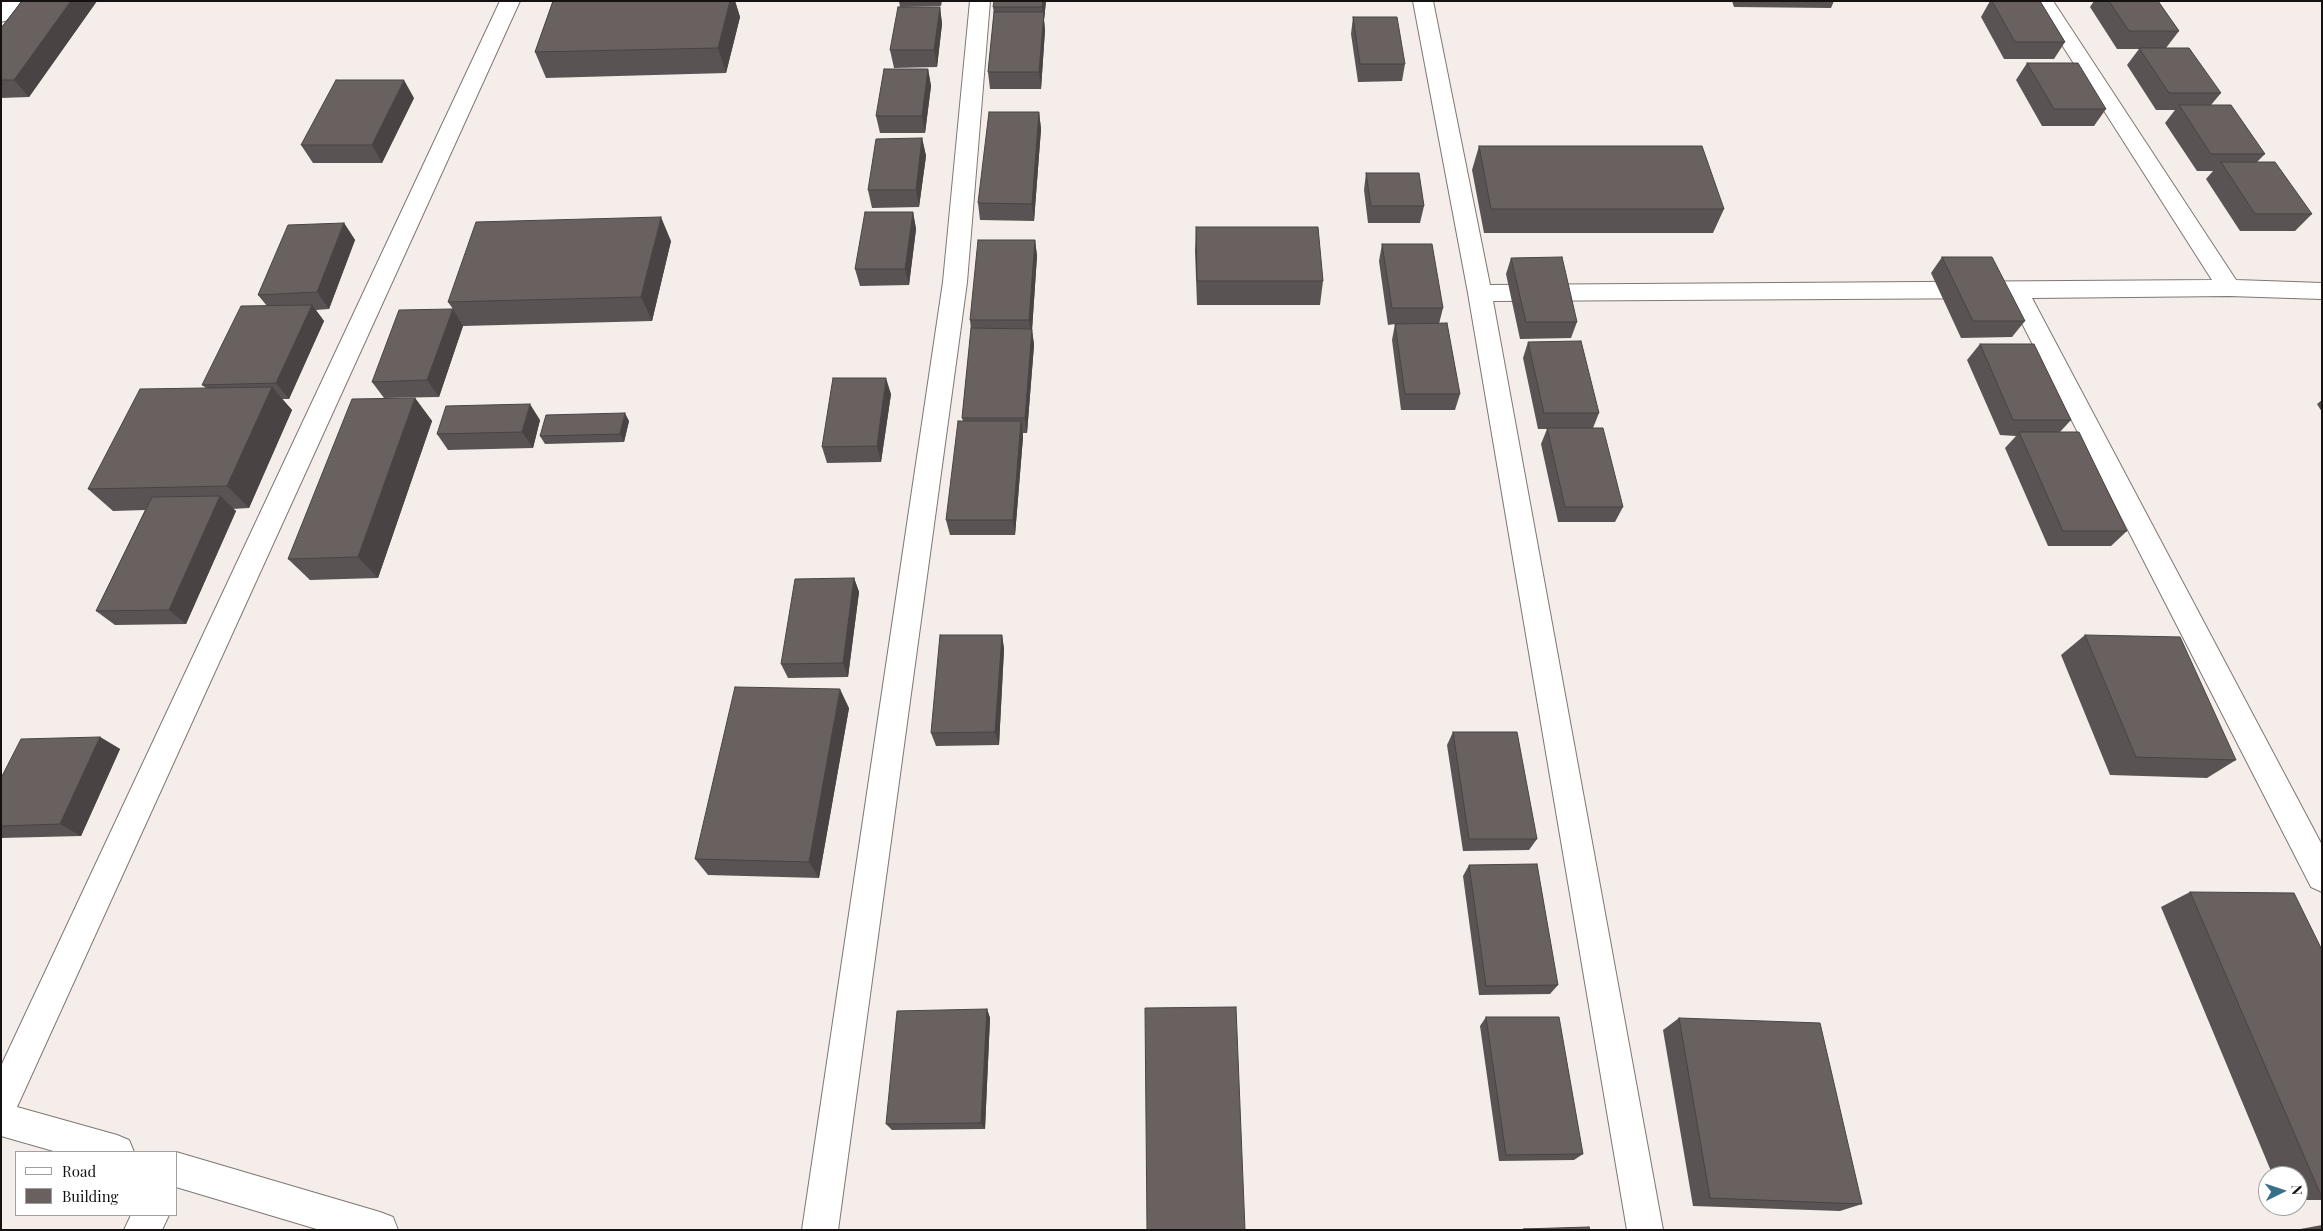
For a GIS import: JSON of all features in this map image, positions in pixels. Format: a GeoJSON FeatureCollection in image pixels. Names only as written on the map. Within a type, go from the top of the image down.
{"type":"FeatureCollection","features":[{"type":"Feature","properties":{"kind":"street"},"geometry":{"type":"LineString","coordinates":[[1,16],[12,1]]}},
{"type":"Feature","properties":{"kind":"street"},"geometry":{"type":"LineString","coordinates":[[1,1104],[510,1]]}},
{"type":"Feature","properties":{"kind":"street"},"geometry":{"type":"LineString","coordinates":[[820,1230],[955,282],[980,1]]}},
{"type":"Feature","properties":{"kind":"street"},"geometry":{"type":"LineString","coordinates":[[1423,1],[1480,293],[1645,1230]]}},
{"type":"Feature","properties":{"kind":"street"},"geometry":{"type":"LineString","coordinates":[[2043,1],[2229,288]]}},
{"type":"Feature","properties":{"kind":"street"},"geometry":{"type":"LineString","coordinates":[[1480,293],[2229,288],[2322,291]]}},
{"type":"Feature","properties":{"kind":"street"},"geometry":{"type":"LineString","coordinates":[[2016,289],[2322,877]]}},
{"type":"Feature","properties":{"kind":"street"},"geometry":{"type":"LineString","coordinates":[[1,1119],[113,1151]]}},
{"type":"Feature","properties":{"kind":"street"},"geometry":{"type":"LineString","coordinates":[[178,1170],[380,1230]]}},
{"type":"Feature","properties":{"kind":"street"},"geometry":{"type":"LineString","coordinates":[[142,1230],[150,1216]]}},
{"type":"Feature","properties":{"kind":"building"},"geometry":{"type":"Polygon","coordinates":[[[22,1],[71,1],[14,80],[1,80],[1,28],[22,1]]]}},
{"type":"Feature","properties":{"kind":"building"},"geometry":{"type":"Polygon","coordinates":[[[553,1],[730,1],[718,48],[535,52],[553,1]]]}},
{"type":"Feature","properties":{"kind":"building"},"geometry":{"type":"Polygon","coordinates":[[[994,1],[1043,1],[1042,7],[993,7],[994,1]]]}},
{"type":"Feature","properties":{"kind":"building"},"geometry":{"type":"Polygon","coordinates":[[[1992,1],[2040,1],[2065,42],[2015,42],[1992,1]]]}},
{"type":"Feature","properties":{"kind":"building"},"geometry":{"type":"Polygon","coordinates":[[[2109,1],[2158,1],[2179,31],[2129,31],[2109,1]]]}},
{"type":"Feature","properties":{"kind":"building"},"geometry":{"type":"Polygon","coordinates":[[[898,7],[940,7],[934,50],[890,50],[898,7]]]}},
{"type":"Feature","properties":{"kind":"building"},"geometry":{"type":"Polygon","coordinates":[[[994,12],[1044,12],[1039,72],[988,72],[994,12]]]}},
{"type":"Feature","properties":{"kind":"building"},"geometry":{"type":"Polygon","coordinates":[[[1353,17],[1397,17],[1405,64],[1360,64],[1353,17]]]}},
{"type":"Feature","properties":{"kind":"building"},"geometry":{"type":"Polygon","coordinates":[[[2139,48],[2189,48],[2221,93],[2169,93],[2139,48]]]}},
{"type":"Feature","properties":{"kind":"building"},"geometry":{"type":"Polygon","coordinates":[[[2027,63],[2078,63],[2106,109],[2054,109],[2027,63]]]}},
{"type":"Feature","properties":{"kind":"building"},"geometry":{"type":"Polygon","coordinates":[[[884,69],[928,69],[922,116],[876,116],[884,69]]]}},
{"type":"Feature","properties":{"kind":"building"},"geometry":{"type":"Polygon","coordinates":[[[336,80],[404,80],[372,145],[301,145],[336,80]]]}},
{"type":"Feature","properties":{"kind":"building"},"geometry":{"type":"Polygon","coordinates":[[[2179,105],[2231,105],[2265,154],[2211,154],[2179,105]]]}},
{"type":"Feature","properties":{"kind":"building"},"geometry":{"type":"Polygon","coordinates":[[[989,112],[1039,112],[1032,204],[978,203],[989,112]]]}},
{"type":"Feature","properties":{"kind":"building"},"geometry":{"type":"Polygon","coordinates":[[[922,138],[916,190],[868,190],[876,139],[922,138]]]}},
{"type":"Feature","properties":{"kind":"building"},"geometry":{"type":"Polygon","coordinates":[[[1479,146],[1702,146],[1724,209],[1491,209],[1479,146]]]}},
{"type":"Feature","properties":{"kind":"building"},"geometry":{"type":"Polygon","coordinates":[[[2221,162],[2275,162],[2312,214],[2255,214],[2221,162]]]}},
{"type":"Feature","properties":{"kind":"building"},"geometry":{"type":"Polygon","coordinates":[[[1366,173],[1419,173],[1424,206],[1371,206],[1366,173]]]}},
{"type":"Feature","properties":{"kind":"building"},"geometry":{"type":"Polygon","coordinates":[[[865,212],[913,212],[905,269],[855,269],[865,212]]]}},
{"type":"Feature","properties":{"kind":"building"},"geometry":{"type":"Polygon","coordinates":[[[661,217],[641,297],[448,302],[476,222],[661,217]]]}},
{"type":"Feature","properties":{"kind":"building"},"geometry":{"type":"Polygon","coordinates":[[[344,223],[317,292],[258,295],[288,225],[344,223]]]}},
{"type":"Feature","properties":{"kind":"building"},"geometry":{"type":"Polygon","coordinates":[[[1196,227],[1318,227],[1323,281],[1197,281],[1196,227]]]}},
{"type":"Feature","properties":{"kind":"building"},"geometry":{"type":"Polygon","coordinates":[[[978,240],[1035,240],[1029,320],[970,320],[978,240]]]}},
{"type":"Feature","properties":{"kind":"building"},"geometry":{"type":"Polygon","coordinates":[[[1382,244],[1432,244],[1443,308],[1392,308],[1382,244]]]}},
{"type":"Feature","properties":{"kind":"building"},"geometry":{"type":"Polygon","coordinates":[[[1562,257],[1577,322],[1526,322],[1511,258],[1562,257]]]}},
{"type":"Feature","properties":{"kind":"building"},"geometry":{"type":"Polygon","coordinates":[[[1942,257],[1992,257],[2025,321],[1973,321],[1942,257]]]}},
{"type":"Feature","properties":{"kind":"building"},"geometry":{"type":"Polygon","coordinates":[[[312,305],[276,383],[202,385],[241,306],[312,305]]]}},
{"type":"Feature","properties":{"kind":"building"},"geometry":{"type":"Polygon","coordinates":[[[453,309],[427,380],[372,382],[399,310],[453,309]]]}},
{"type":"Feature","properties":{"kind":"building"},"geometry":{"type":"Polygon","coordinates":[[[1447,323],[1460,394],[1405,394],[1395,324],[1447,323]]]}},
{"type":"Feature","properties":{"kind":"building"},"geometry":{"type":"Polygon","coordinates":[[[971,328],[1032,329],[1025,418],[962,418],[971,328]]]}},
{"type":"Feature","properties":{"kind":"building"},"geometry":{"type":"Polygon","coordinates":[[[1581,341],[1599,413],[1544,413],[1528,342],[1581,341]]]}},
{"type":"Feature","properties":{"kind":"building"},"geometry":{"type":"Polygon","coordinates":[[[1980,344],[2034,344],[2071,420],[2013,420],[1980,344]]]}},
{"type":"Feature","properties":{"kind":"building"},"geometry":{"type":"Polygon","coordinates":[[[833,378],[886,378],[877,446],[822,447],[833,378]]]}},
{"type":"Feature","properties":{"kind":"building"},"geometry":{"type":"Polygon","coordinates":[[[272,387],[227,486],[88,489],[140,389],[272,387]]]}},
{"type":"Feature","properties":{"kind":"building"},"geometry":{"type":"Polygon","coordinates":[[[415,398],[358,557],[288,559],[352,399],[415,398]]]}},
{"type":"Feature","properties":{"kind":"building"},"geometry":{"type":"Polygon","coordinates":[[[530,404],[522,432],[437,434],[446,406],[530,404]]]}},
{"type":"Feature","properties":{"kind":"building"},"geometry":{"type":"Polygon","coordinates":[[[625,413],[620,434],[540,436],[546,415],[625,413]]]}},
{"type":"Feature","properties":{"kind":"building"},"geometry":{"type":"Polygon","coordinates":[[[958,421],[1021,421],[1013,520],[946,520],[958,421]]]}},
{"type":"Feature","properties":{"kind":"building"},"geometry":{"type":"Polygon","coordinates":[[[1547,428],[1603,428],[1623,507],[1565,507],[1547,428]]]}},
{"type":"Feature","properties":{"kind":"building"},"geometry":{"type":"Polygon","coordinates":[[[2019,432],[2079,432],[2127,531],[2063,531],[2019,432]]]}},
{"type":"Feature","properties":{"kind":"building"},"geometry":{"type":"Polygon","coordinates":[[[220,496],[169,610],[96,611],[152,497],[220,496]]]}},
{"type":"Feature","properties":{"kind":"building"},"geometry":{"type":"Polygon","coordinates":[[[854,578],[843,663],[781,664],[795,579],[854,578]]]}},
{"type":"Feature","properties":{"kind":"building"},"geometry":{"type":"Polygon","coordinates":[[[940,635],[1002,635],[995,732],[931,733],[940,635]]]}},
{"type":"Feature","properties":{"kind":"building"},"geometry":{"type":"Polygon","coordinates":[[[2085,635],[2180,637],[2236,760],[2136,757],[2085,635]]]}},
{"type":"Feature","properties":{"kind":"building"},"geometry":{"type":"Polygon","coordinates":[[[735,687],[840,689],[809,862],[695,859],[735,687]]]}},
{"type":"Feature","properties":{"kind":"building"},"geometry":{"type":"Polygon","coordinates":[[[1453,732],[1517,732],[1537,839],[1469,839],[1453,732]]]}},
{"type":"Feature","properties":{"kind":"building"},"geometry":{"type":"Polygon","coordinates":[[[100,737],[60,824],[1,826],[1,778],[21,739],[100,737]]]}},
{"type":"Feature","properties":{"kind":"building"},"geometry":{"type":"Polygon","coordinates":[[[1537,864],[1558,985],[1486,986],[1469,865],[1537,864]]]}},
{"type":"Feature","properties":{"kind":"building"},"geometry":{"type":"Polygon","coordinates":[[[2190,892],[2294,893],[2322,950],[2322,1193],[2320,1193],[2190,892]]]}},
{"type":"Feature","properties":{"kind":"building"},"geometry":{"type":"Polygon","coordinates":[[[1236,1007],[1245,1230],[1147,1230],[1145,1008],[1236,1007]]]}},
{"type":"Feature","properties":{"kind":"building"},"geometry":{"type":"Polygon","coordinates":[[[987,1009],[981,1123],[886,1124],[897,1011],[987,1009]]]}},
{"type":"Feature","properties":{"kind":"building"},"geometry":{"type":"Polygon","coordinates":[[[1486,1017],[1559,1017],[1583,1154],[1506,1155],[1486,1017]]]}},
{"type":"Feature","properties":{"kind":"building"},"geometry":{"type":"Polygon","coordinates":[[[1679,1018],[1820,1023],[1862,1204],[1710,1198],[1679,1018]]]}},
{"type":"Feature","properties":{"kind":"building"},"geometry":{"type":"Polygon","coordinates":[[[1589,1227],[1590,1230],[1523,1229],[1589,1227]]]}}]}
